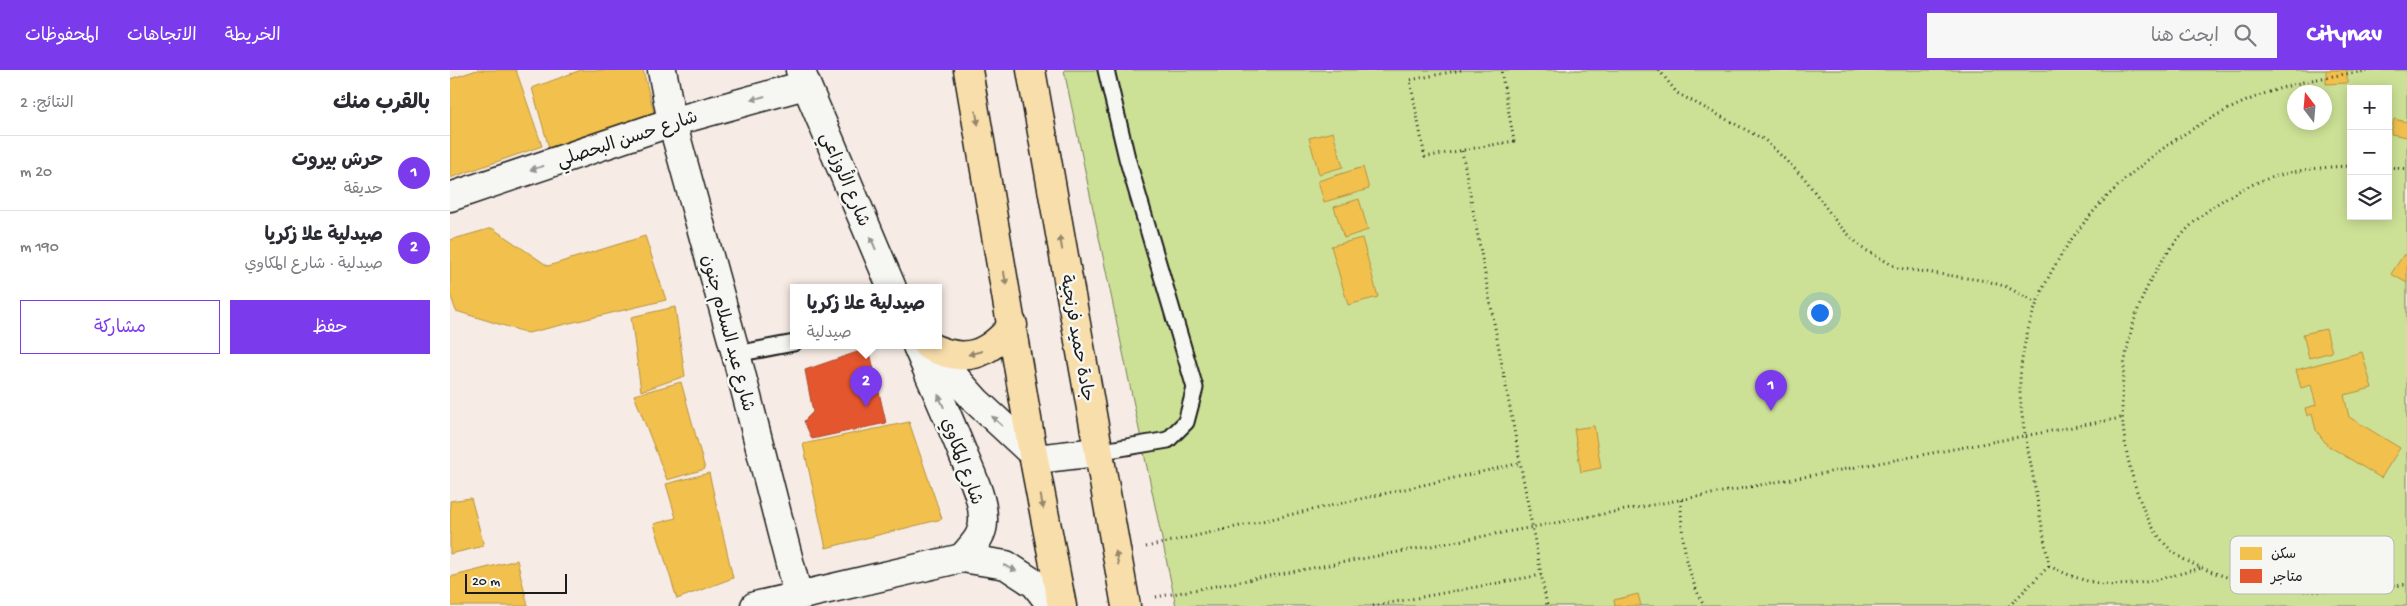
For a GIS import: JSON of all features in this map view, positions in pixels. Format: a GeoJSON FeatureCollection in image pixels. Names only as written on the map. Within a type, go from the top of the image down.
{"type":"FeatureCollection","features":[{"type":"Feature","properties":{"kind":"main road"},"geometry":{"type":"LineString","coordinates":[[968,70],[1013,325],[1033,454],[1062,606]]}},
{"type":"Feature","properties":{"kind":"main road","name":"جادة حميد فرنجية"},"geometry":{"type":"LineString","coordinates":[[1031,70],[1097,452],[1126,604]]}},
{"type":"Feature","properties":{"kind":"main road"},"geometry":{"type":"LineString","coordinates":[[934,349],[946,355],[956,356],[979,353],[1001,338],[1013,325]]}},
{"type":"Feature","properties":{"kind":"street","name":"شارع عبد السلام جنون"},"geometry":{"type":"LineString","coordinates":[[662,70],[672,122],[736,354],[798,596]]}},
{"type":"Feature","properties":{"kind":"street","name":"شارع حسن البحصلي"},"geometry":{"type":"LineString","coordinates":[[450,196],[803,77]]}},
{"type":"Feature","properties":{"kind":"street","name":"شارع الأوزاعي"},"geometry":{"type":"LineString","coordinates":[[803,77],[890,284]]}},
{"type":"Feature","properties":{"kind":"street","name":"شارع المكاوي"},"geometry":{"type":"LineString","coordinates":[[918,349],[956,435],[982,506],[983,522],[981,532],[977,541],[962,558]]}},
{"type":"Feature","properties":{"kind":"street"},"geometry":{"type":"LineString","coordinates":[[931,349],[976,401],[1033,454],[1045,458],[1097,452]]}},
{"type":"Feature","properties":{"kind":"street"},"geometry":{"type":"LineString","coordinates":[[754,606],[962,558],[1006,565],[1035,584],[1052,606]]}},
{"type":"Feature","properties":{"kind":"lane"},"geometry":{"type":"LineString","coordinates":[[1097,452],[1168,440],[1186,422],[1195,388],[1127,158],[1106,70]]}},
{"type":"Feature","properties":{"kind":"lane"},"geometry":{"type":"LineString","coordinates":[[736,354],[790,344]]}},
{"type":"Feature","properties":{"kind":"path"},"geometry":{"type":"LineString","coordinates":[[1462,70],[1448,71],[1410,80],[1425,157],[1514,141],[1501,70]]}},
{"type":"Feature","properties":{"kind":"path"},"geometry":{"type":"LineString","coordinates":[[1659,70],[1677,93],[1766,140],[1805,179],[1838,224],[1862,248],[1898,268],[1987,281],[2007,287],[2036,303]]}},
{"type":"Feature","properties":{"kind":"path"},"geometry":{"type":"LineString","coordinates":[[2049,566],[2025,436],[2020,400],[2020,370],[2024,340],[2036,303],[2050,273],[2075,236],[2103,202],[2135,170],[2171,143],[2210,118],[2252,99],[2296,84],[2342,74],[2376,70]]}},
{"type":"Feature","properties":{"kind":"path"},"geometry":{"type":"LineString","coordinates":[[1462,151],[1547,606]]}},
{"type":"Feature","properties":{"kind":"path"},"geometry":{"type":"LineString","coordinates":[[2230,577],[2203,568],[2176,554],[2164,543],[2152,526],[2132,476],[2122,418],[2122,384],[2126,347],[2138,308],[2157,268],[2183,233],[2213,206],[2245,188],[2288,174],[2314,168],[2347,166]]}},
{"type":"Feature","properties":{"kind":"path"},"geometry":{"type":"LineString","coordinates":[[2392,167],[2407,169]]}},
{"type":"Feature","properties":{"kind":"path"},"geometry":{"type":"LineString","coordinates":[[1126,604],[2122,418]]}},
{"type":"Feature","properties":{"kind":"path"},"geometry":{"type":"LineString","coordinates":[[1116,553],[1521,463]]}},
{"type":"Feature","properties":{"kind":"path"},"geometry":{"type":"LineString","coordinates":[[1681,500],[1681,532],[1686,561],[1704,606]]}},
{"type":"Feature","properties":{"kind":"path"},"geometry":{"type":"LineString","coordinates":[[2049,566],[2070,576],[2112,586],[2130,586],[2203,568]]}},
{"type":"Feature","properties":{"kind":"path"},"geometry":{"type":"LineString","coordinates":[[2009,606],[2049,566]]}},
{"type":"Feature","properties":{"kind":"path"},"geometry":{"type":"LineString","coordinates":[[1373,606],[1541,575]]}},
{"type":"Feature","properties":{"kind":"path"},"geometry":{"type":"LineString","coordinates":[[2394,586],[2407,584]]}},
{"type":"Feature","properties":{"kind":"green space"},"geometry":{"type":"Polygon","coordinates":[[[1064,70],[2407,70],[2407,606],[1176,606],[1064,70]]]}},
{"type":"Feature","properties":{"kind":"building: سكن"},"geometry":{"type":"Polygon","coordinates":[[[477,70],[516,70],[542,146],[450,178],[450,79],[477,70]]]}},
{"type":"Feature","properties":{"kind":"building: سكن"},"geometry":{"type":"Polygon","coordinates":[[[581,70],[643,70],[654,113],[549,148],[532,88],[581,70]]]}},
{"type":"Feature","properties":{"kind":"building: سكن"},"geometry":{"type":"Polygon","coordinates":[[[2326,70],[2347,70],[2347,83],[2326,84],[2326,70]]]}},
{"type":"Feature","properties":{"kind":"building: سكن"},"geometry":{"type":"Polygon","coordinates":[[[2394,119],[2407,122],[2407,137],[2392,134],[2394,119]]]}},
{"type":"Feature","properties":{"kind":"building: سكن"},"geometry":{"type":"Polygon","coordinates":[[[1333,132],[1343,167],[1319,174],[1309,138],[1333,132]]]}},
{"type":"Feature","properties":{"kind":"building: سكن"},"geometry":{"type":"Polygon","coordinates":[[[1363,167],[1369,189],[1324,202],[1318,181],[1363,167]]]}},
{"type":"Feature","properties":{"kind":"building: سكن"},"geometry":{"type":"Polygon","coordinates":[[[1359,199],[1368,230],[1344,238],[1334,207],[1359,199]]]}},
{"type":"Feature","properties":{"kind":"building: سكن"},"geometry":{"type":"Polygon","coordinates":[[[492,228],[548,266],[645,236],[666,300],[528,333],[456,311],[450,294],[450,240],[492,228]]]}},
{"type":"Feature","properties":{"kind":"building: سكن"},"geometry":{"type":"Polygon","coordinates":[[[1362,238],[1378,297],[1348,305],[1331,246],[1362,238]]]}},
{"type":"Feature","properties":{"kind":"building: سكن"},"geometry":{"type":"Polygon","coordinates":[[[2404,254],[2407,256],[2407,283],[2391,274],[2404,254]]]}},
{"type":"Feature","properties":{"kind":"building: سكن"},"geometry":{"type":"Polygon","coordinates":[[[675,307],[685,376],[641,391],[631,317],[675,307]]]}},
{"type":"Feature","properties":{"kind":"building: سكن"},"geometry":{"type":"Polygon","coordinates":[[[2326,329],[2332,352],[2309,358],[2303,334],[2326,329]]]}},
{"type":"Feature","properties":{"kind":"building: سكن"},"geometry":{"type":"Polygon","coordinates":[[[2362,352],[2372,388],[2344,395],[2349,417],[2400,448],[2381,478],[2327,445],[2316,430],[2312,414],[2307,416],[2305,408],[2316,405],[2311,385],[2301,388],[2296,370],[2362,352]]]}},
{"type":"Feature","properties":{"kind":"building: سكن"},"geometry":{"type":"Polygon","coordinates":[[[681,382],[705,469],[667,480],[634,395],[681,382]]]}},
{"type":"Feature","properties":{"kind":"building: سكن"},"geometry":{"type":"Polygon","coordinates":[[[909,422],[942,519],[826,548],[803,444],[909,422]]]}},
{"type":"Feature","properties":{"kind":"building: سكن"},"geometry":{"type":"Polygon","coordinates":[[[1594,426],[1601,468],[1581,472],[1574,429],[1594,426]]]}},
{"type":"Feature","properties":{"kind":"building: سكن"},"geometry":{"type":"Polygon","coordinates":[[[709,473],[733,578],[677,599],[654,524],[676,518],[666,484],[709,473]]]}},
{"type":"Feature","properties":{"kind":"building: سكن"},"geometry":{"type":"Polygon","coordinates":[[[471,498],[484,546],[450,554],[450,501],[471,498]]]}},
{"type":"Feature","properties":{"kind":"building: سكن"},"geometry":{"type":"Polygon","coordinates":[[[517,560],[528,606],[450,606],[450,577],[517,560]]]}},
{"type":"Feature","properties":{"kind":"building: سكن"},"geometry":{"type":"Polygon","coordinates":[[[1638,594],[1641,606],[1615,606],[1614,600],[1638,594]]]}},
{"type":"Feature","properties":{"kind":"building: متاجر"},"geometry":{"type":"Polygon","coordinates":[[[869,349],[886,423],[812,439],[804,421],[813,412],[805,370],[869,349]]]}},
{"type":"Feature","properties":{"kind":"place","name":"صيدلية علا زكريا"},"geometry":{"type":"Point","coordinates":[866,407]}},
{"type":"Feature","properties":{"kind":"place","name":"حرش بيروت"},"geometry":{"type":"Point","coordinates":[1771,411]}}]}
